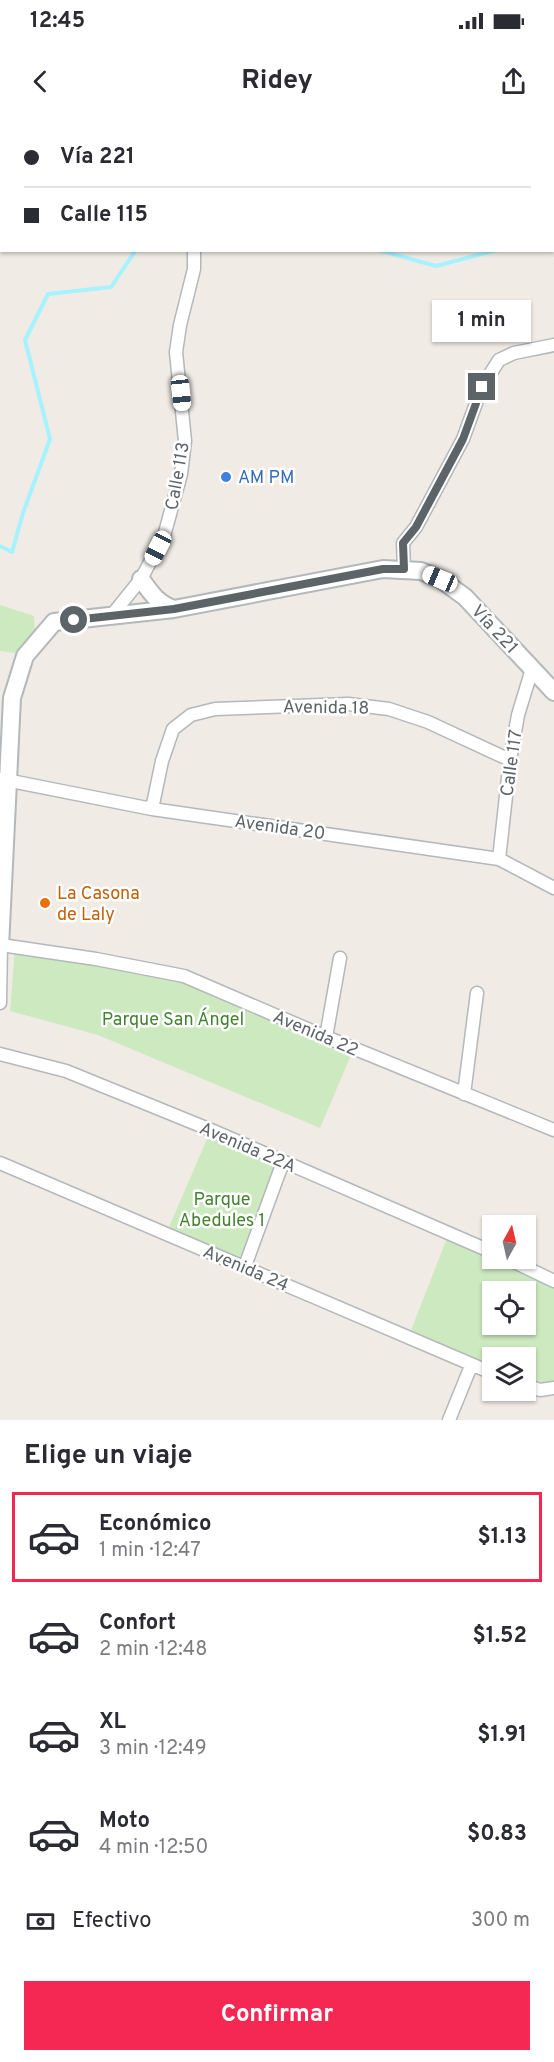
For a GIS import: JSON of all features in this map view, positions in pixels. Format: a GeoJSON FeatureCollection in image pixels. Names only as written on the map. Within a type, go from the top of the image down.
{"type":"FeatureCollection","features":[{"type":"Feature","properties":{"kind":"main road","name":"Vía 221"},"geometry":{"type":"LineString","coordinates":[[1,946],[5,779],[12,698],[25,656],[54,622],[174,609],[383,569],[421,571],[440,579],[465,597],[554,692]]}},
{"type":"Feature","properties":{"kind":"main road"},"geometry":{"type":"LineString","coordinates":[[141,579],[152,596],[163,605],[174,609]]}},
{"type":"Feature","properties":{"kind":"street","name":"Calle 113"},"geometry":{"type":"LineString","coordinates":[[112,615],[141,579],[164,537],[181,474],[185,441],[176,352],[180,325],[194,269],[194,252]]}},
{"type":"Feature","properties":{"kind":"street"},"geometry":{"type":"LineString","coordinates":[[404,569],[403,543],[416,527],[463,439],[482,387],[499,360],[514,353],[554,345]]}},
{"type":"Feature","properties":{"kind":"street","name":"Calle 117"},"geometry":{"type":"LineString","coordinates":[[499,859],[510,760],[518,715],[532,669]]}},
{"type":"Feature","properties":{"kind":"street","name":"Avenida 18"},"geometry":{"type":"LineString","coordinates":[[152,808],[162,761],[172,729],[191,715],[215,709],[348,704],[389,709],[428,722],[510,760]]}},
{"type":"Feature","properties":{"kind":"street","name":"Avenida 20"},"geometry":{"type":"LineString","coordinates":[[5,779],[152,808],[499,859],[554,888]]}},
{"type":"Feature","properties":{"kind":"street"},"geometry":{"type":"LineString","coordinates":[[0,1003],[1,946]]}},
{"type":"Feature","properties":{"kind":"street","name":"Avenida 22"},"geometry":{"type":"LineString","coordinates":[[1,946],[108,961],[184,976],[326,1038],[554,1130]]}},
{"type":"Feature","properties":{"kind":"street"},"geometry":{"type":"LineString","coordinates":[[326,1038],[340,958]]}},
{"type":"Feature","properties":{"kind":"street"},"geometry":{"type":"LineString","coordinates":[[464,1094],[477,993]]}},
{"type":"Feature","properties":{"kind":"street","name":"Avenida 22A"},"geometry":{"type":"LineString","coordinates":[[0,1054],[66,1071],[482,1248]]}},
{"type":"Feature","properties":{"kind":"street"},"geometry":{"type":"LineString","coordinates":[[245,1266],[283,1162]]}},
{"type":"Feature","properties":{"kind":"street","name":"Avenida 24"},"geometry":{"type":"LineString","coordinates":[[0,1163],[245,1266],[482,1370]]}},
{"type":"Feature","properties":{"kind":"street"},"geometry":{"type":"LineString","coordinates":[[529,1269],[554,1281]]}},
{"type":"Feature","properties":{"kind":"street"},"geometry":{"type":"LineString","coordinates":[[449,1420],[471,1366]]}},
{"type":"Feature","properties":{"kind":"street"},"geometry":{"type":"LineString","coordinates":[[536,1389],[554,1388]]}},
{"type":"Feature","properties":{"kind":"green space"},"geometry":{"type":"Polygon","coordinates":[[[0,605],[34,616],[35,635],[15,653],[0,651],[0,605]]]}},
{"type":"Feature","properties":{"kind":"green space","name":"Parque San Ángel"},"geometry":{"type":"Polygon","coordinates":[[[15,948],[184,976],[351,1055],[320,1128],[98,1035],[10,1011],[15,948]]]}},
{"type":"Feature","properties":{"kind":"green space","name":"Parque Abedules 1"},"geometry":{"type":"Polygon","coordinates":[[[211,1130],[283,1162],[245,1266],[166,1234],[211,1130]]]}},
{"type":"Feature","properties":{"kind":"green space"},"geometry":{"type":"Polygon","coordinates":[[[449,1233],[482,1248],[482,1269],[528,1269],[554,1281],[554,1388],[536,1386],[536,1347],[482,1347],[482,1367],[408,1338],[449,1233]]]}},
{"type":"Feature","properties":{"kind":"waterway"},"geometry":{"type":"LineString","coordinates":[[0,546],[12,552],[23,513],[50,439],[25,340],[48,294],[111,287],[135,252]]}},
{"type":"Feature","properties":{"kind":"waterway"},"geometry":{"type":"LineString","coordinates":[[385,252],[436,266],[489,252]]}},
{"type":"Feature","properties":{"kind":"place","name":"AM PM"},"geometry":{"type":"Point","coordinates":[226,477]}},
{"type":"Feature","properties":{"kind":"place","name":"La Casona de Laly"},"geometry":{"type":"Point","coordinates":[45,903]}},
{"type":"Feature","properties":{"kind":"route"},"geometry":{"type":"LineString","coordinates":[[74,620],[174,609],[383,569],[404,569],[403,543],[416,527],[463,439],[482,387]]}}]}
